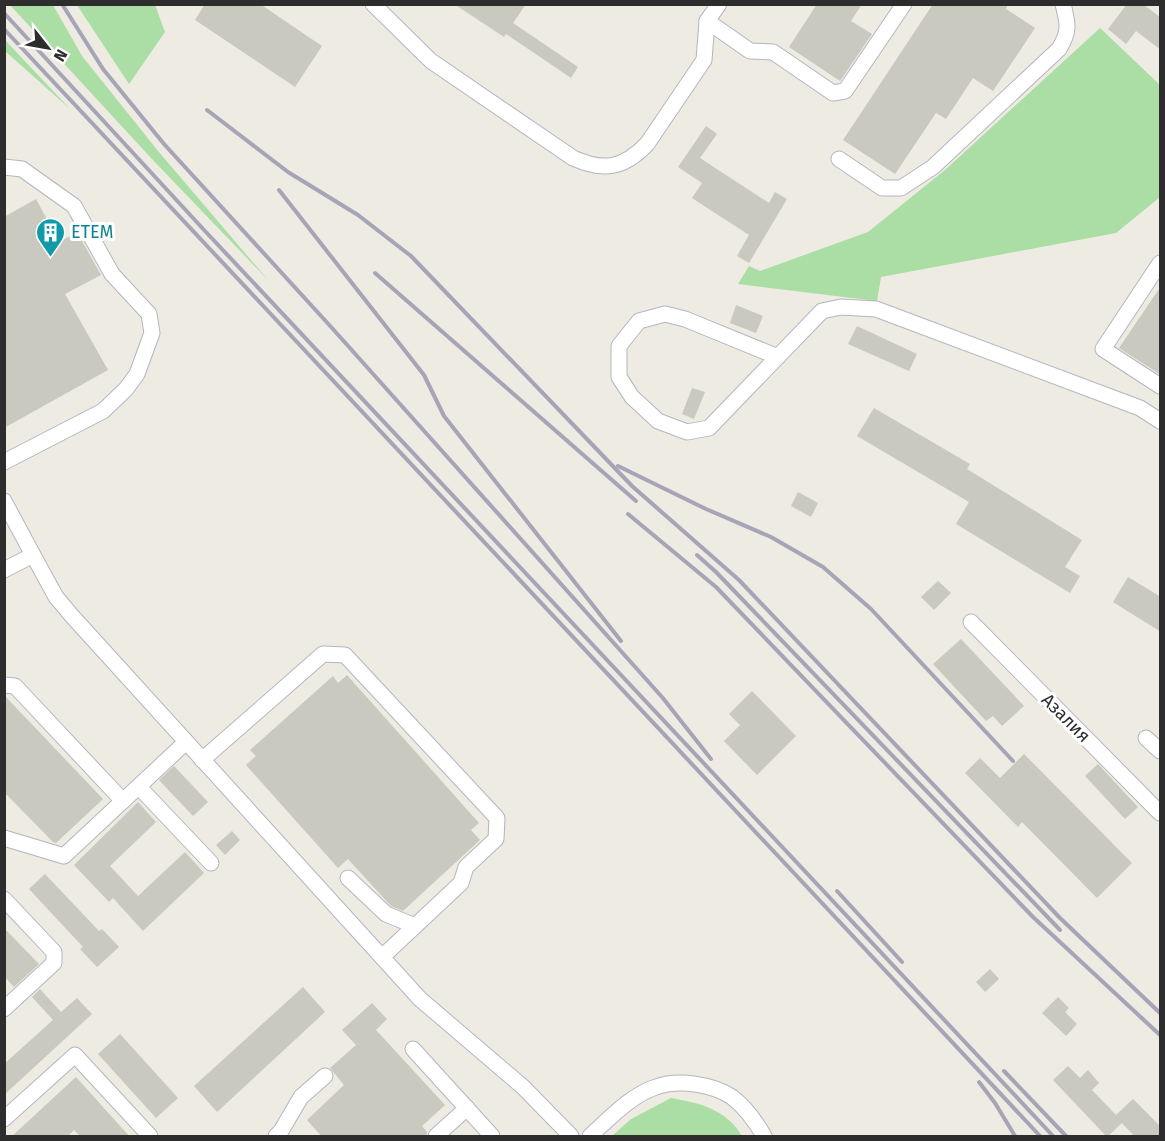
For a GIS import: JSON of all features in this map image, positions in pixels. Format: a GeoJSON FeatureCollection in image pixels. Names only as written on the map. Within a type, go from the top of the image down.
{"type":"FeatureCollection","features":[{"type":"Feature","properties":{"kind":"street"},"geometry":{"type":"LineString","coordinates":[[373,4],[431,61],[573,158],[588,165],[605,167],[621,164],[636,156],[647,144],[704,60],[707,21],[719,4]]}},
{"type":"Feature","properties":{"kind":"street"},"geometry":{"type":"LineString","coordinates":[[707,21],[750,51],[773,52],[833,93],[845,91],[904,4]]}},
{"type":"Feature","properties":{"kind":"street"},"geometry":{"type":"LineString","coordinates":[[839,159],[882,188],[901,188],[933,167],[1059,49],[1067,37],[1068,24],[1063,4]]}},
{"type":"Feature","properties":{"kind":"street"},"geometry":{"type":"LineString","coordinates":[[4,167],[22,169],[74,206],[112,274],[148,314],[152,333],[137,374],[126,389],[103,411],[4,462]]}},
{"type":"Feature","properties":{"kind":"street"},"geometry":{"type":"LineString","coordinates":[[1161,263],[1103,349],[1161,386]]}},
{"type":"Feature","properties":{"kind":"street"},"geometry":{"type":"LineString","coordinates":[[778,357],[685,319],[664,314],[639,321],[619,346],[619,376],[632,397],[658,421],[687,432],[709,428],[778,357],[822,311],[841,307],[876,309],[1140,408],[1161,421]]}},
{"type":"Feature","properties":{"kind":"street"},"geometry":{"type":"LineString","coordinates":[[4,501],[61,603],[420,999],[523,1087],[571,1137]]}},
{"type":"Feature","properties":{"kind":"street"},"geometry":{"type":"LineString","coordinates":[[4,570],[33,555]]}},
{"type":"Feature","properties":{"kind":"street","name":"Азалия"},"geometry":{"type":"LineString","coordinates":[[970,622],[1161,813]]}},
{"type":"Feature","properties":{"kind":"street"},"geometry":{"type":"LineString","coordinates":[[202,760],[323,654],[345,655],[496,818],[496,839],[466,867],[461,883],[382,957]]}},
{"type":"Feature","properties":{"kind":"street"},"geometry":{"type":"LineString","coordinates":[[4,685],[15,686],[123,801]]}},
{"type":"Feature","properties":{"kind":"street"},"geometry":{"type":"LineString","coordinates":[[1146,738],[1161,752]]}},
{"type":"Feature","properties":{"kind":"street"},"geometry":{"type":"LineString","coordinates":[[4,838],[64,856],[186,742]]}},
{"type":"Feature","properties":{"kind":"street"},"geometry":{"type":"LineString","coordinates":[[139,787],[211,863]]}},
{"type":"Feature","properties":{"kind":"street"},"geometry":{"type":"LineString","coordinates":[[348,878],[386,914],[415,926]]}},
{"type":"Feature","properties":{"kind":"street"},"geometry":{"type":"LineString","coordinates":[[4,899],[54,952],[54,963],[4,1009]]}},
{"type":"Feature","properties":{"kind":"street"},"geometry":{"type":"LineString","coordinates":[[413,1049],[492,1137]]}},
{"type":"Feature","properties":{"kind":"street"},"geometry":{"type":"LineString","coordinates":[[4,1119],[75,1055],[150,1137]]}},
{"type":"Feature","properties":{"kind":"street"},"geometry":{"type":"LineString","coordinates":[[281,1135],[301,1097],[326,1076]]}},
{"type":"Feature","properties":{"kind":"street"},"geometry":{"type":"LineString","coordinates":[[590,1137],[625,1104],[656,1087],[682,1084],[709,1087],[732,1097],[747,1111],[764,1137]]}},
{"type":"Feature","properties":{"kind":"street"},"geometry":{"type":"LineString","coordinates":[[436,1137],[467,1108]]}},
{"type":"Feature","properties":{"kind":"green space"},"geometry":{"type":"Polygon","coordinates":[[[10,5],[53,5],[82,56],[158,151],[268,280],[151,158],[10,5]]]}},
{"type":"Feature","properties":{"kind":"green space"},"geometry":{"type":"Polygon","coordinates":[[[77,5],[155,5],[165,32],[129,84],[77,5]]]}},
{"type":"Feature","properties":{"kind":"green space"},"geometry":{"type":"Polygon","coordinates":[[[1100,28],[1160,85],[1160,197],[1116,233],[881,277],[877,301],[738,284],[749,266],[760,271],[868,232],[945,170],[1100,28]]]}},
{"type":"Feature","properties":{"kind":"green space"},"geometry":{"type":"Polygon","coordinates":[[[5,40],[70,109],[5,51],[5,40]]]}},
{"type":"Feature","properties":{"kind":"green space"},"geometry":{"type":"Polygon","coordinates":[[[671,1098],[702,1105],[720,1113],[736,1127],[742,1136],[612,1136],[631,1119],[671,1098]]]}},
{"type":"Feature","properties":{"kind":"building"},"geometry":{"type":"Polygon","coordinates":[[[205,4],[260,4],[322,46],[295,87],[195,20],[205,4]]]}},
{"type":"Feature","properties":{"kind":"building"},"geometry":{"type":"Polygon","coordinates":[[[454,4],[526,4],[513,23],[578,67],[571,78],[506,34],[504,37],[454,4]]]}},
{"type":"Feature","properties":{"kind":"building"},"geometry":{"type":"Polygon","coordinates":[[[817,4],[862,4],[851,21],[872,34],[840,81],[789,47],[817,4]]]}},
{"type":"Feature","properties":{"kind":"building"},"geometry":{"type":"Polygon","coordinates":[[[933,4],[1008,4],[1006,9],[1035,28],[993,91],[973,78],[946,119],[936,113],[895,174],[843,140],[933,4]]]}},
{"type":"Feature","properties":{"kind":"building"},"geometry":{"type":"Polygon","coordinates":[[[1127,4],[1143,4],[1161,18],[1161,50],[1136,31],[1126,44],[1108,29],[1127,4]]]}},
{"type":"Feature","properties":{"kind":"building"},"geometry":{"type":"Polygon","coordinates":[[[706,126],[717,134],[700,158],[769,203],[775,192],[787,199],[749,263],[737,256],[749,235],[692,198],[702,183],[678,167],[706,126]]]}},
{"type":"Feature","properties":{"kind":"building"},"geometry":{"type":"Polygon","coordinates":[[[36,199],[59,242],[77,232],[101,275],[65,294],[108,370],[4,428],[4,217],[36,199]]]}},
{"type":"Feature","properties":{"kind":"building"},"geometry":{"type":"Polygon","coordinates":[[[1161,286],[1161,375],[1119,348],[1161,286]]]}},
{"type":"Feature","properties":{"kind":"building"},"geometry":{"type":"Polygon","coordinates":[[[736,305],[763,316],[756,333],[730,323],[736,305]]]}},
{"type":"Feature","properties":{"kind":"building"},"geometry":{"type":"Polygon","coordinates":[[[857,326],[917,354],[909,371],[848,344],[857,326]]]}},
{"type":"Feature","properties":{"kind":"building"},"geometry":{"type":"Polygon","coordinates":[[[692,388],[705,392],[694,419],[682,414],[692,388]]]}},
{"type":"Feature","properties":{"kind":"building"},"geometry":{"type":"Polygon","coordinates":[[[874,408],[970,464],[967,469],[1082,540],[1065,567],[1080,576],[1070,593],[956,524],[969,502],[857,436],[874,408]]]}},
{"type":"Feature","properties":{"kind":"building"},"geometry":{"type":"Polygon","coordinates":[[[798,492],[818,503],[811,517],[791,506],[798,492]]]}},
{"type":"Feature","properties":{"kind":"building"},"geometry":{"type":"Polygon","coordinates":[[[1128,577],[1161,597],[1161,632],[1113,602],[1128,577]]]}},
{"type":"Feature","properties":{"kind":"building"},"geometry":{"type":"Polygon","coordinates":[[[938,581],[951,593],[934,610],[921,597],[938,581]]]}},
{"type":"Feature","properties":{"kind":"building"},"geometry":{"type":"Polygon","coordinates":[[[961,639],[1024,706],[1002,726],[993,716],[986,721],[933,664],[961,639]]]}},
{"type":"Feature","properties":{"kind":"building"},"geometry":{"type":"Polygon","coordinates":[[[347,675],[479,823],[471,830],[480,840],[403,911],[391,906],[348,859],[338,868],[246,765],[256,756],[250,750],[333,676],[338,683],[347,675]]]}},
{"type":"Feature","properties":{"kind":"building"},"geometry":{"type":"Polygon","coordinates":[[[752,691],[796,736],[757,775],[724,741],[740,725],[729,714],[752,691]]]}},
{"type":"Feature","properties":{"kind":"building"},"geometry":{"type":"Polygon","coordinates":[[[4,695],[103,799],[56,843],[4,792],[4,695]]]}},
{"type":"Feature","properties":{"kind":"building"},"geometry":{"type":"Polygon","coordinates":[[[1024,754],[1132,863],[1097,898],[1022,822],[1018,827],[965,773],[980,758],[1000,778],[1024,754]]]}},
{"type":"Feature","properties":{"kind":"building"},"geometry":{"type":"Polygon","coordinates":[[[1098,764],[1138,807],[1125,819],[1085,776],[1098,764]]]}},
{"type":"Feature","properties":{"kind":"building"},"geometry":{"type":"Polygon","coordinates":[[[174,766],[208,802],[193,816],[159,780],[174,766]]]}},
{"type":"Feature","properties":{"kind":"building"},"geometry":{"type":"Polygon","coordinates":[[[138,802],[156,822],[110,866],[138,896],[185,852],[204,873],[143,931],[113,898],[109,902],[74,865],[138,802]]]}},
{"type":"Feature","properties":{"kind":"building"},"geometry":{"type":"Polygon","coordinates":[[[232,831],[240,840],[225,855],[216,845],[232,831]]]}},
{"type":"Feature","properties":{"kind":"building"},"geometry":{"type":"Polygon","coordinates":[[[45,874],[99,931],[102,929],[119,947],[97,967],[80,949],[83,947],[29,889],[45,874]]]}},
{"type":"Feature","properties":{"kind":"building"},"geometry":{"type":"Polygon","coordinates":[[[4,928],[39,964],[14,987],[4,976],[4,928]]]}},
{"type":"Feature","properties":{"kind":"building"},"geometry":{"type":"Polygon","coordinates":[[[990,969],[999,979],[985,992],[976,982],[990,969]]]}},
{"type":"Feature","properties":{"kind":"building"},"geometry":{"type":"Polygon","coordinates":[[[303,987],[325,1012],[217,1112],[194,1086],[303,987]]]}},
{"type":"Feature","properties":{"kind":"building"},"geometry":{"type":"Polygon","coordinates":[[[40,989],[61,1012],[77,998],[92,1014],[4,1095],[4,1064],[53,1020],[32,997],[40,989]]]}},
{"type":"Feature","properties":{"kind":"building"},"geometry":{"type":"Polygon","coordinates":[[[1058,997],[1069,1008],[1065,1012],[1077,1024],[1066,1036],[1042,1013],[1058,997]]]}},
{"type":"Feature","properties":{"kind":"building"},"geometry":{"type":"Polygon","coordinates":[[[372,1003],[387,1019],[376,1030],[445,1105],[422,1126],[427,1132],[426,1137],[322,1137],[307,1120],[344,1085],[330,1068],[356,1045],[342,1030],[372,1003]]]}},
{"type":"Feature","properties":{"kind":"building"},"geometry":{"type":"Polygon","coordinates":[[[120,1034],[178,1098],[156,1118],[98,1054],[120,1034]]]}},
{"type":"Feature","properties":{"kind":"building"},"geometry":{"type":"Polygon","coordinates":[[[1068,1066],[1080,1078],[1088,1070],[1099,1083],[1092,1090],[1116,1115],[1133,1099],[1161,1127],[1161,1137],[1135,1137],[1122,1123],[1107,1137],[1053,1080],[1068,1066]]]}},
{"type":"Feature","properties":{"kind":"building"},"geometry":{"type":"Polygon","coordinates":[[[76,1077],[130,1137],[81,1137],[74,1130],[67,1137],[11,1137],[76,1077]]]}},
{"type":"Feature","properties":{"kind":"railway"},"geometry":{"type":"LineString","coordinates":[[62,4],[103,69],[164,144],[662,697],[711,759]]}},
{"type":"Feature","properties":{"kind":"railway"},"geometry":{"type":"LineString","coordinates":[[4,13],[205,231],[1053,1136]]}},
{"type":"Feature","properties":{"kind":"railway"},"geometry":{"type":"LineString","coordinates":[[4,29],[1040,1136]]}},
{"type":"Feature","properties":{"kind":"railway"},"geometry":{"type":"LineString","coordinates":[[207,110],[288,172],[358,215],[411,256],[632,486],[739,580],[1060,918],[1160,1013]]}},
{"type":"Feature","properties":{"kind":"railway"},"geometry":{"type":"LineString","coordinates":[[279,190],[424,375],[444,416],[621,641]]}},
{"type":"Feature","properties":{"kind":"railway"},"geometry":{"type":"LineString","coordinates":[[375,273],[636,501]]}},
{"type":"Feature","properties":{"kind":"railway"},"geometry":{"type":"LineString","coordinates":[[618,466],[706,509],[771,537],[823,567],[871,609],[1013,761]]}},
{"type":"Feature","properties":{"kind":"railway"},"geometry":{"type":"LineString","coordinates":[[628,514],[716,587],[1033,917],[1160,1035]]}},
{"type":"Feature","properties":{"kind":"railway"},"geometry":{"type":"LineString","coordinates":[[697,555],[716,572],[1060,930]]}},
{"type":"Feature","properties":{"kind":"railway"},"geometry":{"type":"LineString","coordinates":[[837,891],[902,962]]}},
{"type":"Feature","properties":{"kind":"railway"},"geometry":{"type":"LineString","coordinates":[[1004,1071],[1066,1136]]}},
{"type":"Feature","properties":{"kind":"railway"},"geometry":{"type":"LineString","coordinates":[[979,1082],[1015,1136]]}},
{"type":"Feature","properties":{"kind":"place","name":"ЕТЕМ"},"geometry":{"type":"Point","coordinates":[50,258]}}]}
